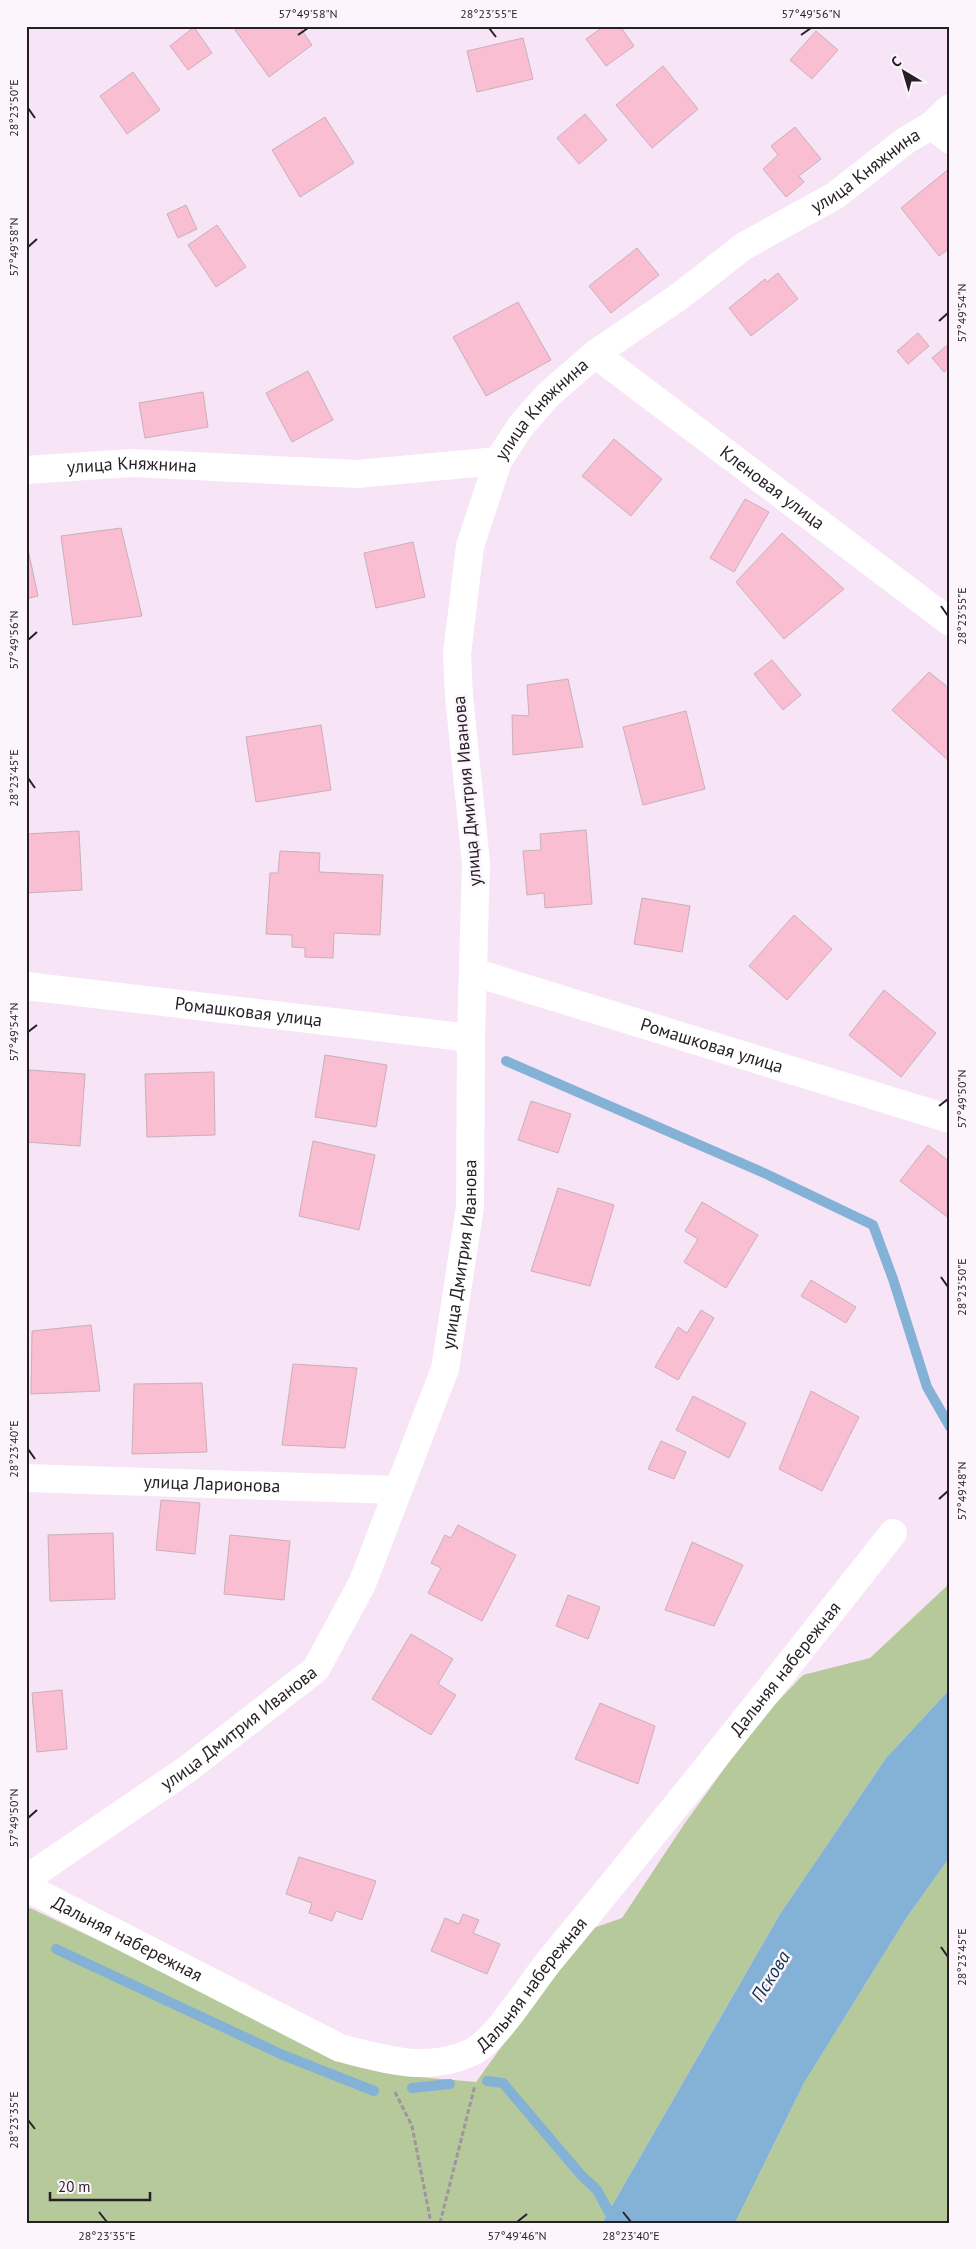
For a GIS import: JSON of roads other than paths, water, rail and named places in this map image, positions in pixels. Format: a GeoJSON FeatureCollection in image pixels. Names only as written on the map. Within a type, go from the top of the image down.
{"type":"FeatureCollection","features":[{"type":"Feature","properties":{"kind":"street","name":"улица Княжнина"},"geometry":{"type":"LineString","coordinates":[[26,470],[132,464],[357,474],[498,461],[520,427],[548,395],[595,354],[680,296],[744,246],[836,195],[905,141],[944,124]]}},
{"type":"Feature","properties":{"kind":"street","name":"Кленовая улица"},"geometry":{"type":"LineString","coordinates":[[595,354],[950,622]]}},
{"type":"Feature","properties":{"kind":"street","name":"улица Дмитрия Иванова"},"geometry":{"type":"LineString","coordinates":[[26,1879],[186,1770],[316,1669],[362,1584],[445,1369],[470,1206],[471,1038],[476,863],[459,696],[457,654],[470,546],[498,461]]}},
{"type":"Feature","properties":{"kind":"street","name":"Ромашковая улица"},"geometry":{"type":"LineString","coordinates":[[473,972],[950,1119]]}},
{"type":"Feature","properties":{"kind":"street","name":"Ромашковая улица"},"geometry":{"type":"LineString","coordinates":[[26,986],[471,1038]]}},
{"type":"Feature","properties":{"kind":"street","name":"улица Ларионова"},"geometry":{"type":"LineString","coordinates":[[26,1478],[397,1490]]}},
{"type":"Feature","properties":{"kind":"street","name":"Дальняя набережная"},"geometry":{"type":"LineString","coordinates":[[26,1887],[340,2048],[396,2063],[440,2062],[471,2053],[489,2040],[548,1962],[671,1814],[893,1533]]}},
{"type":"Feature","properties":{"kind":"water","name":"Пскова"},"geometry":{"type":"Polygon","coordinates":[[[950,1689],[950,1857],[907,1917],[804,2083],[735,2223],[602,2223],[780,1914],[886,1758],[950,1689]]]}},
{"type":"Feature","properties":{"kind":"waterway"},"geometry":{"type":"LineString","coordinates":[[506,1061],[764,1173],[873,1225],[893,1279],[927,1387],[950,1427]]}},
{"type":"Feature","properties":{"kind":"waterway"},"geometry":{"type":"LineString","coordinates":[[56,1949],[283,2055],[374,2091]]}},
{"type":"Feature","properties":{"kind":"waterway"},"geometry":{"type":"LineString","coordinates":[[487,2081],[503,2083],[581,2175],[597,2190],[615,2223]]}},
{"type":"Feature","properties":{"kind":"waterway"},"geometry":{"type":"LineString","coordinates":[[412,2088],[450,2084]]}}]}
